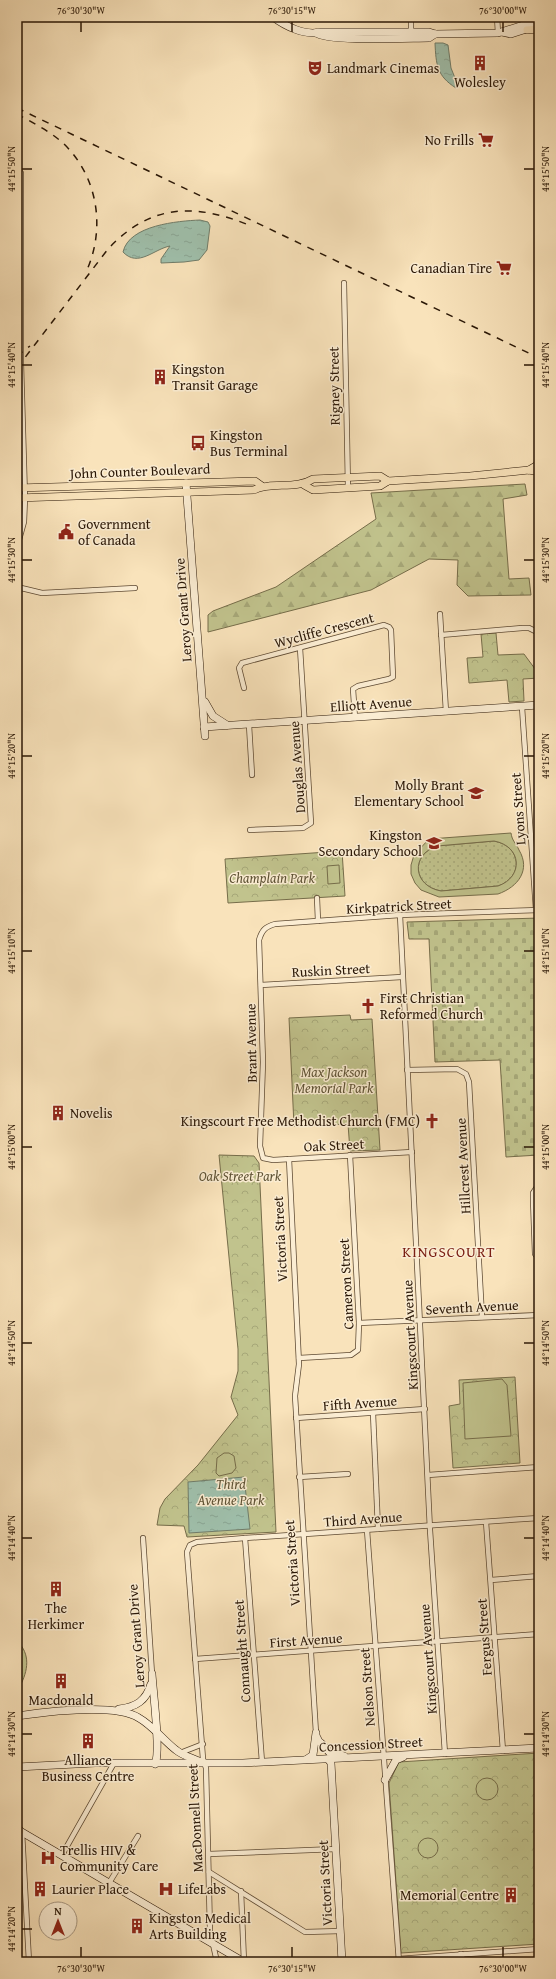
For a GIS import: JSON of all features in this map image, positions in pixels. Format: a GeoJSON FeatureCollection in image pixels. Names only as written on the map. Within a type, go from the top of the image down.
{"type":"FeatureCollection","features":[{"type":"Feature","properties":{"kind":"main road"},"geometry":{"type":"LineString","coordinates":[[527,30],[539,29]]}},
{"type":"Feature","properties":{"kind":"main road"},"geometry":{"type":"LineString","coordinates":[[529,470],[539,464]]}},
{"type":"Feature","properties":{"kind":"main road"},"geometry":{"type":"LineString","coordinates":[[529,470],[539,472]]}},
{"type":"Feature","properties":{"kind":"main road","name":"John Counter Boulevard"},"geometry":{"type":"LineString","coordinates":[[304,484],[313,490],[348,488],[380,486],[388,481],[470,476],[529,470]]}},
{"type":"Feature","properties":{"kind":"main road","name":"John Counter Boulevard"},"geometry":{"type":"LineString","coordinates":[[17,498],[187,494],[254,490],[262,486],[304,484],[313,479],[380,476],[388,481]]}},
{"type":"Feature","properties":{"kind":"main road","name":"John Counter Boulevard"},"geometry":{"type":"LineString","coordinates":[[17,488],[255,481],[262,486]]}},
{"type":"Feature","properties":{"kind":"street"},"geometry":{"type":"LineString","coordinates":[[272,17],[299,31],[315,33],[429,32],[435,34],[500,32],[510,34],[539,26]]}},
{"type":"Feature","properties":{"kind":"street"},"geometry":{"type":"LineString","coordinates":[[411,17],[411,33]]}},
{"type":"Feature","properties":{"kind":"street"},"geometry":{"type":"LineString","coordinates":[[497,17],[500,32]]}},
{"type":"Feature","properties":{"kind":"street"},"geometry":{"type":"LineString","coordinates":[[500,32],[539,20]]}},
{"type":"Feature","properties":{"kind":"street"},"geometry":{"type":"LineString","coordinates":[[315,33],[323,37],[364,38],[429,38],[435,34]]}},
{"type":"Feature","properties":{"kind":"street"},"geometry":{"type":"LineString","coordinates":[[17,172],[20,173],[21,363],[26,498],[24,522],[17,547]]}},
{"type":"Feature","properties":{"kind":"street","name":"Rigney Street"},"geometry":{"type":"LineString","coordinates":[[344,283],[348,488]]}},
{"type":"Feature","properties":{"kind":"street","name":"Leroy Grant Drive"},"geometry":{"type":"LineString","coordinates":[[186,483],[205,736]]}},
{"type":"Feature","properties":{"kind":"street"},"geometry":{"type":"LineString","coordinates":[[17,587],[42,593],[135,588]]}},
{"type":"Feature","properties":{"kind":"street"},"geometry":{"type":"LineString","coordinates":[[440,614],[440,635],[446,712]]}},
{"type":"Feature","properties":{"kind":"street","name":"Wycliffe Crescent"},"geometry":{"type":"LineString","coordinates":[[244,688],[239,668],[242,663],[384,626],[389,626],[391,630],[393,676],[390,680],[358,686],[353,689],[355,718]]}},
{"type":"Feature","properties":{"kind":"street"},"geometry":{"type":"LineString","coordinates":[[440,635],[522,628],[529,628],[539,633]]}},
{"type":"Feature","properties":{"kind":"street","name":"Douglas Avenue"},"geometry":{"type":"LineString","coordinates":[[250,830],[303,828],[311,823],[300,648]]}},
{"type":"Feature","properties":{"kind":"street"},"geometry":{"type":"LineString","coordinates":[[202,695],[210,713],[222,723],[229,726]]}},
{"type":"Feature","properties":{"kind":"street","name":"Elliott Avenue"},"geometry":{"type":"LineString","coordinates":[[204,727],[539,705]]}},
{"type":"Feature","properties":{"kind":"street","name":"Lyons Street"},"geometry":{"type":"LineString","coordinates":[[522,706],[538,910]]}},
{"type":"Feature","properties":{"kind":"street"},"geometry":{"type":"LineString","coordinates":[[249,725],[252,774]]}},
{"type":"Feature","properties":{"kind":"street"},"geometry":{"type":"LineString","coordinates":[[317,898],[318,921]]}},
{"type":"Feature","properties":{"kind":"street","name":"Kirkpatrick Street"},"geometry":{"type":"LineString","coordinates":[[262,930],[267,926],[275,924],[400,916],[538,910]]}},
{"type":"Feature","properties":{"kind":"street","name":"Kingscourt Avenue"},"geometry":{"type":"LineString","coordinates":[[400,916],[430,1526],[445,1754]]}},
{"type":"Feature","properties":{"kind":"street","name":"Brant Avenue"},"geometry":{"type":"LineString","coordinates":[[261,1155],[263,1056],[259,940],[262,930]]}},
{"type":"Feature","properties":{"kind":"street","name":"Ruskin Street"},"geometry":{"type":"LineString","coordinates":[[261,985],[402,977]]}},
{"type":"Feature","properties":{"kind":"street","name":"Hillcrest Avenue"},"geometry":{"type":"LineString","coordinates":[[407,1070],[457,1069],[466,1074],[469,1082],[482,1317]]}},
{"type":"Feature","properties":{"kind":"street","name":"Oak Street"},"geometry":{"type":"LineString","coordinates":[[261,1155],[263,1158],[268,1160],[412,1152]]}},
{"type":"Feature","properties":{"kind":"street","name":"Cameron Street"},"geometry":{"type":"LineString","coordinates":[[298,1358],[351,1355],[358,1350],[359,1324],[350,1155]]}},
{"type":"Feature","properties":{"kind":"street","name":"Victoria Street"},"geometry":{"type":"LineString","coordinates":[[289,1159],[298,1358],[295,1396],[302,1534],[316,1733],[331,1763],[342,1962]]}},
{"type":"Feature","properties":{"kind":"street"},"geometry":{"type":"LineString","coordinates":[[539,1184],[533,1193],[533,1200],[535,1254],[539,1259]]}},
{"type":"Feature","properties":{"kind":"street"},"geometry":{"type":"LineString","coordinates":[[538,1315],[539,1340]]}},
{"type":"Feature","properties":{"kind":"street","name":"Seventh Avenue"},"geometry":{"type":"LineString","coordinates":[[359,1324],[538,1315]]}},
{"type":"Feature","properties":{"kind":"street","name":"Fifth Avenue"},"geometry":{"type":"LineString","coordinates":[[296,1418],[425,1409]]}},
{"type":"Feature","properties":{"kind":"street"},"geometry":{"type":"LineString","coordinates":[[373,1413],[378,1530]]}},
{"type":"Feature","properties":{"kind":"street"},"geometry":{"type":"LineString","coordinates":[[428,1475],[539,1467]]}},
{"type":"Feature","properties":{"kind":"street"},"geometry":{"type":"LineString","coordinates":[[299,1477],[348,1474]]}},
{"type":"Feature","properties":{"kind":"street","name":"Third Avenue"},"geometry":{"type":"LineString","coordinates":[[190,1545],[197,1542],[245,1538],[539,1518]]}},
{"type":"Feature","properties":{"kind":"street","name":"Fergus Street"},"geometry":{"type":"LineString","coordinates":[[486,1522],[503,1751]]}},
{"type":"Feature","properties":{"kind":"street","name":"Nelson Street"},"geometry":{"type":"LineString","coordinates":[[367,1530],[399,1960]]}},
{"type":"Feature","properties":{"kind":"street","name":"Leroy Grant Drive"},"geometry":{"type":"LineString","coordinates":[[143,1538],[154,1710],[155,1732],[153,1758],[155,1764]]}},
{"type":"Feature","properties":{"kind":"street","name":"Connaught Street"},"geometry":{"type":"LineString","coordinates":[[245,1538],[262,1762]]}},
{"type":"Feature","properties":{"kind":"street","name":"MacDonnell Street"},"geometry":{"type":"LineString","coordinates":[[190,1545],[187,1552],[202,1744],[205,1764],[209,1854],[210,1931],[217,1962]]}},
{"type":"Feature","properties":{"kind":"street"},"geometry":{"type":"LineString","coordinates":[[491,1580],[539,1576]]}},
{"type":"Feature","properties":{"kind":"street","name":"First Avenue"},"geometry":{"type":"LineString","coordinates":[[195,1659],[539,1634]]}},
{"type":"Feature","properties":{"kind":"street"},"geometry":{"type":"LineString","coordinates":[[111,1710],[132,1707],[141,1702],[148,1692],[152,1674]]}},
{"type":"Feature","properties":{"kind":"street","name":"Concession Street"},"geometry":{"type":"LineString","coordinates":[[17,1716],[50,1712],[111,1710],[133,1714],[144,1721],[180,1753],[205,1764]]}},
{"type":"Feature","properties":{"kind":"street"},"geometry":{"type":"LineString","coordinates":[[154,1710],[161,1730],[171,1746]]}},
{"type":"Feature","properties":{"kind":"street"},"geometry":{"type":"LineString","coordinates":[[306,1760],[313,1755],[316,1733]]}},
{"type":"Feature","properties":{"kind":"street"},"geometry":{"type":"LineString","coordinates":[[322,1743],[331,1752],[352,1757]]}},
{"type":"Feature","properties":{"kind":"street","name":"MacDonnell Street"},"geometry":{"type":"LineString","coordinates":[[180,1753],[202,1744]]}},
{"type":"Feature","properties":{"kind":"street","name":"Concession Street"},"geometry":{"type":"LineString","coordinates":[[17,1767],[114,1763],[205,1764],[262,1762],[445,1754],[539,1748]]}},
{"type":"Feature","properties":{"kind":"street"},"geometry":{"type":"LineString","coordinates":[[385,1780],[396,1760],[406,1755]]}},
{"type":"Feature","properties":{"kind":"street"},"geometry":{"type":"LineString","coordinates":[[62,1855],[114,1763]]}},
{"type":"Feature","properties":{"kind":"street"},"geometry":{"type":"LineString","coordinates":[[19,1830],[244,1962]]}},
{"type":"Feature","properties":{"kind":"street"},"geometry":{"type":"LineString","coordinates":[[19,1830],[28,1962]]}},
{"type":"Feature","properties":{"kind":"street"},"geometry":{"type":"LineString","coordinates":[[109,1883],[138,1836]]}},
{"type":"Feature","properties":{"kind":"street"},"geometry":{"type":"LineString","coordinates":[[209,1854],[336,1849]]}},
{"type":"Feature","properties":{"kind":"street"},"geometry":{"type":"LineString","coordinates":[[209,1872],[305,1932],[341,1931]]}},
{"type":"Feature","properties":{"kind":"street"},"geometry":{"type":"LineString","coordinates":[[241,1891],[244,1962]]}},
{"type":"Feature","properties":{"kind":"street"},"geometry":{"type":"LineString","coordinates":[[399,1960],[461,1958],[538,1950],[538,1962]]}},
{"type":"Feature","properties":{"kind":"green space"},"geometry":{"type":"Polygon","coordinates":[[[525,484],[527,495],[503,499],[509,579],[529,578],[531,595],[468,596],[457,585],[458,560],[429,559],[371,590],[208,632],[208,615],[213,611],[276,587],[376,519],[371,493],[525,484]]]}},
{"type":"Feature","properties":{"kind":"green space"},"geometry":{"type":"Polygon","coordinates":[[[496,633],[498,655],[524,654],[538,673],[539,678],[523,679],[524,701],[509,702],[507,680],[469,683],[467,658],[483,657],[481,634],[496,633]]]}},
{"type":"Feature","properties":{"kind":"green space"},"geometry":{"type":"Polygon","coordinates":[[[511,833],[522,857],[524,864],[523,871],[517,882],[505,891],[498,894],[439,897],[421,890],[415,883],[411,874],[411,865],[414,855],[429,839],[511,833]],[[494,841],[437,846],[428,850],[422,856],[418,870],[420,877],[432,888],[441,891],[498,886],[506,882],[516,869],[514,855],[510,849],[503,844],[494,841]]]}},
{"type":"Feature","properties":{"kind":"green space"},"geometry":{"type":"Polygon","coordinates":[[[494,841],[503,844],[510,849],[516,862],[516,869],[512,876],[506,882],[498,886],[441,891],[432,888],[420,877],[418,870],[419,863],[422,856],[428,850],[437,846],[494,841]]]}},
{"type":"Feature","properties":{"kind":"green space","name":"Champlain Park"},"geometry":{"type":"Polygon","coordinates":[[[342,851],[345,896],[228,903],[225,859],[342,851]]]}},
{"type":"Feature","properties":{"kind":"green space"},"geometry":{"type":"Polygon","coordinates":[[[339,865],[340,883],[328,884],[327,866],[339,865]]]}},
{"type":"Feature","properties":{"kind":"green space"},"geometry":{"type":"Polygon","coordinates":[[[539,918],[539,1155],[506,1157],[500,1060],[435,1062],[429,939],[409,939],[407,922],[539,918]]]}},
{"type":"Feature","properties":{"kind":"green space","name":"Max Jackson Memorial Park"},"geometry":{"type":"Polygon","coordinates":[[[350,1015],[351,1020],[372,1019],[380,1150],[350,1151],[348,1124],[294,1126],[289,1018],[350,1015]]]}},
{"type":"Feature","properties":{"kind":"green space"},"geometry":{"type":"Polygon","coordinates":[[[219,1155],[254,1156],[259,1163],[276,1532],[187,1537],[184,1526],[157,1525],[160,1508],[165,1499],[198,1465],[238,1415],[231,1397],[238,1371],[238,1349],[219,1155]]]}},
{"type":"Feature","properties":{"kind":"green space"},"geometry":{"type":"Polygon","coordinates":[[[515,1377],[520,1463],[453,1468],[449,1406],[460,1404],[459,1380],[515,1377]]]}},
{"type":"Feature","properties":{"kind":"green space"},"geometry":{"type":"Polygon","coordinates":[[[502,1379],[507,1385],[511,1436],[465,1439],[463,1383],[502,1379]]]}},
{"type":"Feature","properties":{"kind":"green space"},"geometry":{"type":"Polygon","coordinates":[[[224,1453],[229,1453],[234,1456],[236,1468],[232,1473],[219,1476],[216,1473],[217,1458],[224,1453]]]}},
{"type":"Feature","properties":{"kind":"green space"},"geometry":{"type":"Polygon","coordinates":[[[17,1641],[24,1651],[27,1663],[25,1674],[20,1686],[17,1685],[17,1641]]]}},
{"type":"Feature","properties":{"kind":"green space","name":"Memorial Centre"},"geometry":{"type":"Polygon","coordinates":[[[539,1753],[539,1944],[401,1953],[389,1783],[399,1762],[539,1753]]]}},
{"type":"Feature","properties":{"kind":"green space"},"geometry":{"type":"Polygon","coordinates":[[[487,1778],[491,1779],[497,1785],[497,1793],[491,1799],[487,1800],[483,1799],[477,1793],[476,1789],[477,1785],[483,1779],[487,1778]]]}},
{"type":"Feature","properties":{"kind":"green space"},"geometry":{"type":"Polygon","coordinates":[[[424,1838],[432,1838],[438,1844],[438,1852],[432,1858],[424,1858],[418,1852],[418,1844],[424,1838]]]}},
{"type":"Feature","properties":{"kind":"water"},"geometry":{"type":"Polygon","coordinates":[[[435,43],[443,43],[448,45],[451,68],[457,83],[456,88],[441,74],[437,64],[435,43]]]}},
{"type":"Feature","properties":{"kind":"water"},"geometry":{"type":"Polygon","coordinates":[[[200,220],[208,222],[210,226],[207,250],[199,260],[161,263],[161,259],[170,246],[140,258],[134,258],[123,252],[127,243],[134,236],[144,230],[168,223],[200,220]]]}},
{"type":"Feature","properties":{"kind":"water"},"geometry":{"type":"Polygon","coordinates":[[[244,1477],[250,1529],[189,1533],[188,1482],[244,1477]]]}},
{"type":"Feature","properties":{"kind":"railway"},"geometry":{"type":"LineString","coordinates":[[17,108],[539,358]]}},
{"type":"Feature","properties":{"kind":"railway"},"geometry":{"type":"LineString","coordinates":[[17,114],[59,139],[76,157],[85,172],[95,204],[97,221],[96,238],[92,256],[86,272]]}},
{"type":"Feature","properties":{"kind":"railway"},"geometry":{"type":"LineString","coordinates":[[17,368],[108,249],[124,234],[141,223],[158,215],[193,211],[212,213],[231,218],[251,226]]}},
{"type":"Feature","properties":{"kind":"railway"},"geometry":{"type":"LineString","coordinates":[[17,356],[30,346]]}},
{"type":"Feature","properties":{"kind":"place","name":"Wolesley"},"geometry":{"type":"Point","coordinates":[480,63]}},
{"type":"Feature","properties":{"kind":"place","name":"Landmark Cinemas"},"geometry":{"type":"Point","coordinates":[315,68]}},
{"type":"Feature","properties":{"kind":"place","name":"No Frills"},"geometry":{"type":"Point","coordinates":[486,140]}},
{"type":"Feature","properties":{"kind":"place","name":"Canadian Tire"},"geometry":{"type":"Point","coordinates":[504,268]}},
{"type":"Feature","properties":{"kind":"place","name":"Kingston Transit Garage"},"geometry":{"type":"Point","coordinates":[160,377]}},
{"type":"Feature","properties":{"kind":"place","name":"Kingston Bus Terminal"},"geometry":{"type":"Point","coordinates":[198,443]}},
{"type":"Feature","properties":{"kind":"place","name":"Government of Canada"},"geometry":{"type":"Point","coordinates":[66,532]}},
{"type":"Feature","properties":{"kind":"place","name":"Molly Brant Elementary School"},"geometry":{"type":"Point","coordinates":[476,793]}},
{"type":"Feature","properties":{"kind":"place","name":"Kingston Secondary School"},"geometry":{"type":"Point","coordinates":[434,843]}},
{"type":"Feature","properties":{"kind":"place","name":"First Christian Reformed Church"},"geometry":{"type":"Point","coordinates":[368,1006]}},
{"type":"Feature","properties":{"kind":"place","name":"Novelis"},"geometry":{"type":"Point","coordinates":[58,1113]}},
{"type":"Feature","properties":{"kind":"place","name":"Kingscourt Free Methodist Church (FMC)"},"geometry":{"type":"Point","coordinates":[432,1121]}},
{"type":"Feature","properties":{"kind":"place","name":"The Herkimer"},"geometry":{"type":"Point","coordinates":[56,1589]}},
{"type":"Feature","properties":{"kind":"place","name":"Macdonald"},"geometry":{"type":"Point","coordinates":[61,1681]}},
{"type":"Feature","properties":{"kind":"place","name":"Alliance Business Centre"},"geometry":{"type":"Point","coordinates":[88,1741]}},
{"type":"Feature","properties":{"kind":"place","name":"Trellis HIV & Community Care"},"geometry":{"type":"Point","coordinates":[48,1858]}},
{"type":"Feature","properties":{"kind":"place","name":"Laurier Place"},"geometry":{"type":"Point","coordinates":[40,1889]}},
{"type":"Feature","properties":{"kind":"place","name":"LifeLabs"},"geometry":{"type":"Point","coordinates":[166,1889]}},
{"type":"Feature","properties":{"kind":"place","name":"Memorial Centre"},"geometry":{"type":"Point","coordinates":[511,1895]}},
{"type":"Feature","properties":{"kind":"place","name":"Kingston Medical Arts Building"},"geometry":{"type":"Point","coordinates":[137,1926]}},
{"type":"Feature","properties":{"kind":"district","name":"KINGSCOURT"},"geometry":{"type":"Point","coordinates":[449,1252]}},
{"type":"Feature","properties":{"kind":"park label","name":"Oak Street Park"},"geometry":{"type":"Point","coordinates":[240,1176]}},
{"type":"Feature","properties":{"kind":"park label","name":"Third Avenue Park"},"geometry":{"type":"Point","coordinates":[231,1492]}}]}
